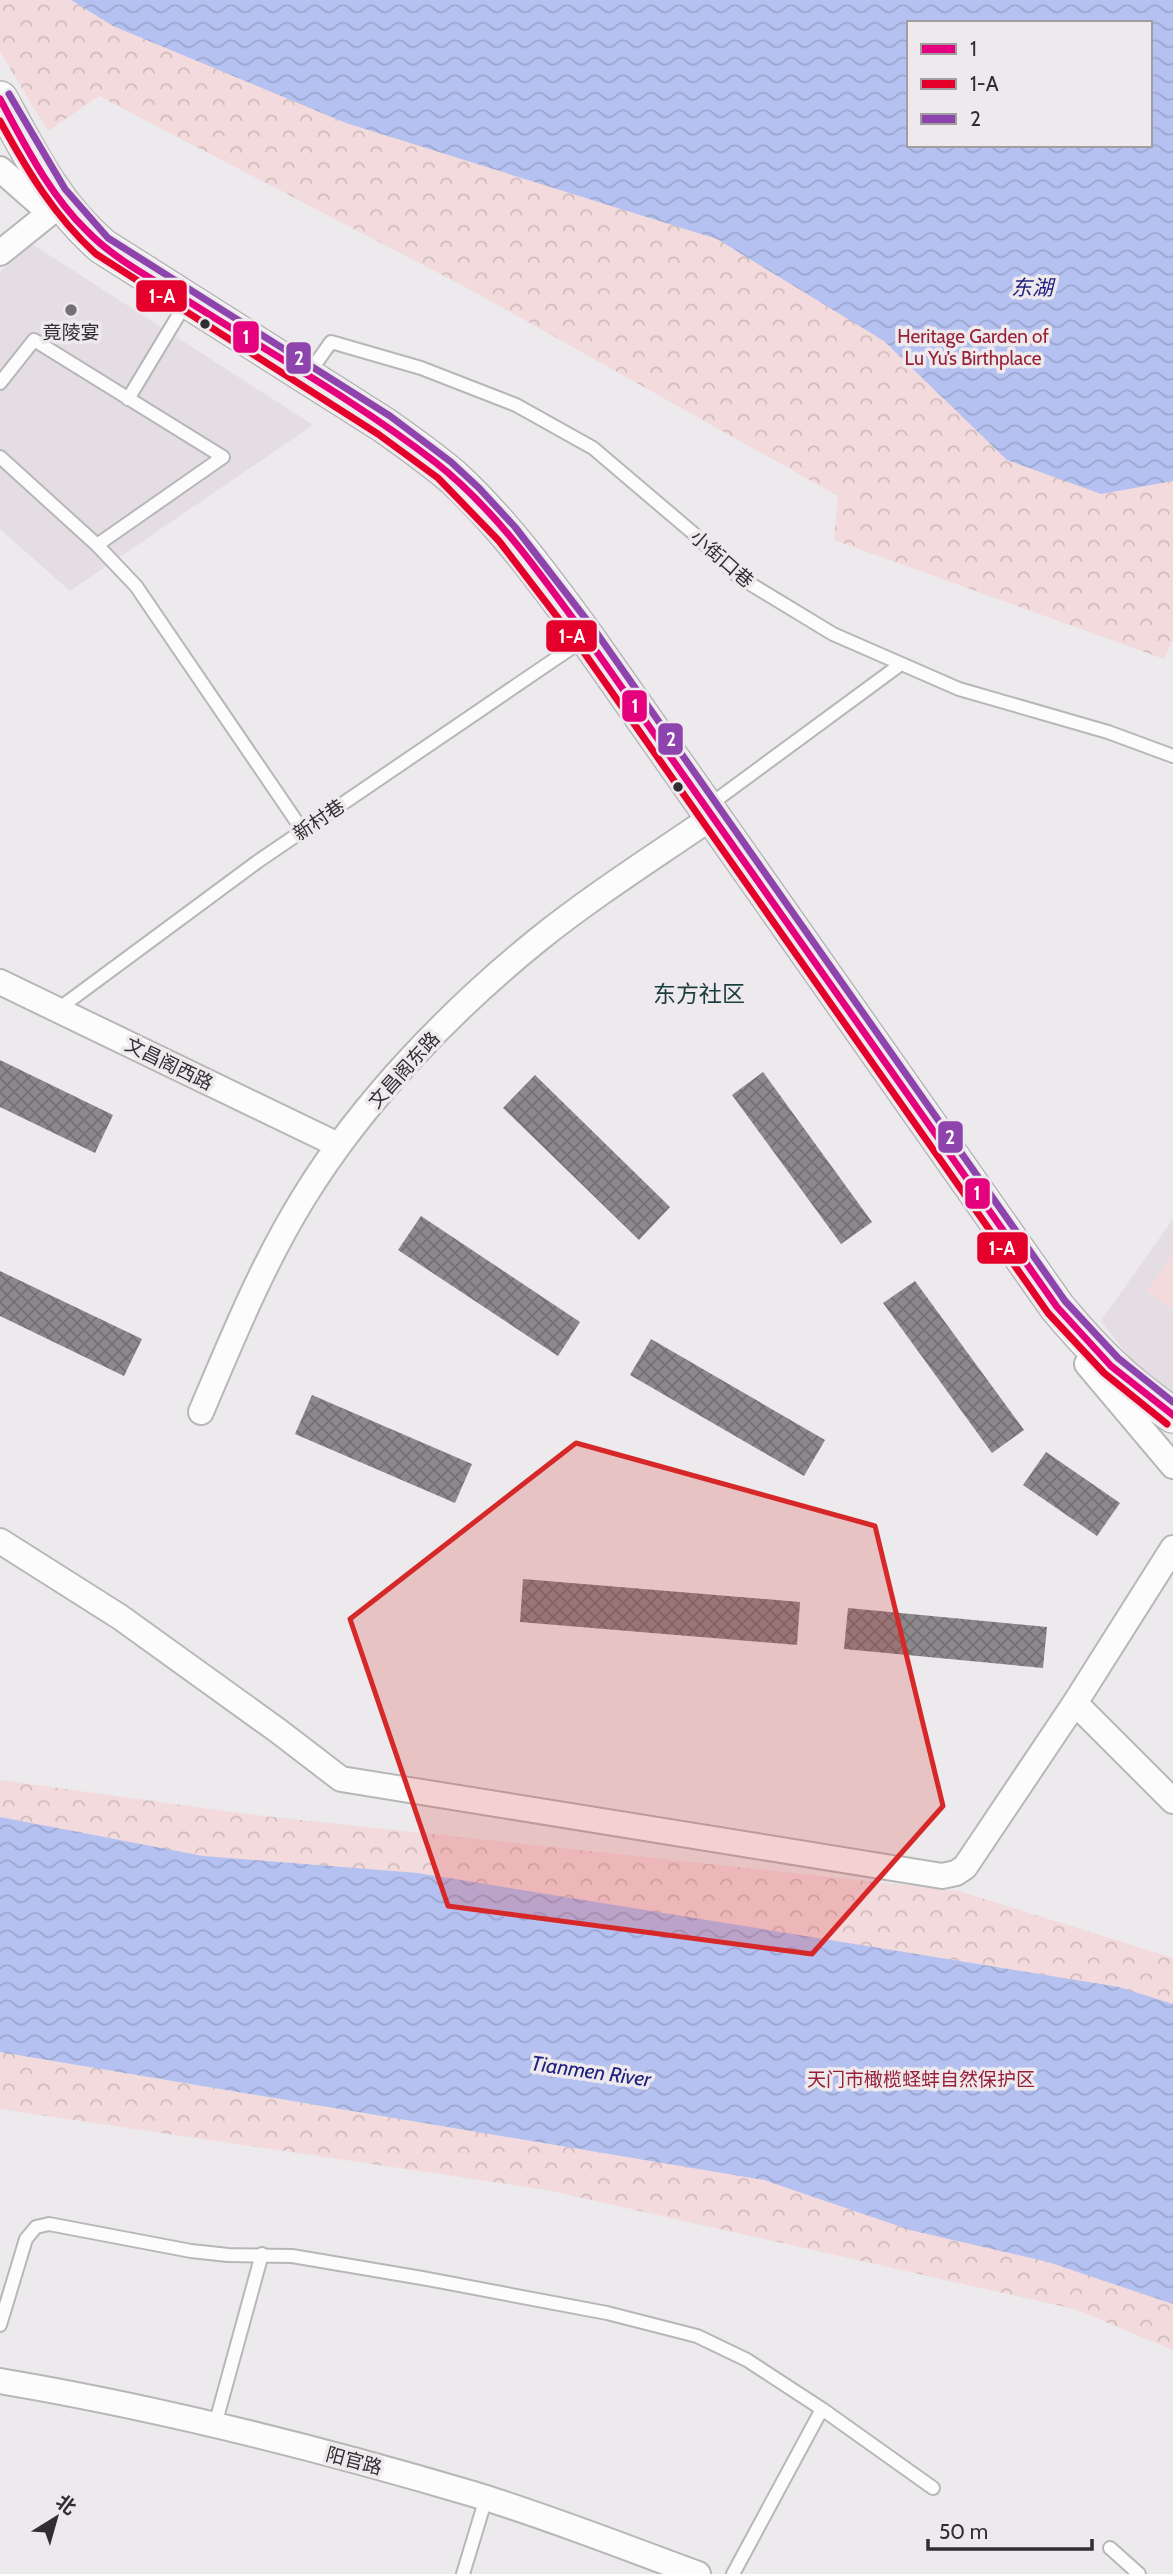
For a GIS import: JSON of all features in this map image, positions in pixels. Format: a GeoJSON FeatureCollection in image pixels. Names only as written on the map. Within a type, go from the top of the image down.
{"type":"FeatureCollection","features":[{"type":"Feature","properties":{"kind":"main road"},"geometry":{"type":"LineString","coordinates":[[0,99],[45,181],[55,209],[70,237],[94,259],[307,377],[396,433],[453,477],[486,510],[518,548],[580,643],[703,817],[1058,1307],[1098,1355],[1139,1392],[1173,1415]]}},
{"type":"Feature","properties":{"kind":"main road"},"geometry":{"type":"LineString","coordinates":[[0,129],[32,187],[55,209]]}},
{"type":"Feature","properties":{"kind":"main road"},"geometry":{"type":"LineString","coordinates":[[184,307],[376,436],[426,474],[475,520],[580,643]]}},
{"type":"Feature","properties":{"kind":"main road"},"geometry":{"type":"LineString","coordinates":[[703,817],[1045,1315],[1087,1364],[1131,1404],[1173,1432]]}},
{"type":"Feature","properties":{"kind":"street"},"geometry":{"type":"LineString","coordinates":[[0,169],[55,209],[0,253]]}},
{"type":"Feature","properties":{"kind":"street","name":"文昌阁东路"},"geometry":{"type":"LineString","coordinates":[[201,1412],[257,1282],[303,1197],[338,1145],[405,1067],[492,981],[568,918],[703,817]]}},
{"type":"Feature","properties":{"kind":"street","name":"文昌阁西路"},"geometry":{"type":"LineString","coordinates":[[0,982],[338,1145]]}},
{"type":"Feature","properties":{"kind":"street"},"geometry":{"type":"LineString","coordinates":[[1087,1364],[1173,1466]]}},
{"type":"Feature","properties":{"kind":"street"},"geometry":{"type":"LineString","coordinates":[[0,1541],[120,1618],[341,1779],[943,1876],[956,1873],[965,1867],[1075,1703],[1173,1548]]}},
{"type":"Feature","properties":{"kind":"street"},"geometry":{"type":"LineString","coordinates":[[1075,1703],[1173,1801]]}},
{"type":"Feature","properties":{"kind":"street","name":"阳官路"},"geometry":{"type":"LineString","coordinates":[[0,2381],[61,2391],[255,2434],[486,2498],[698,2574]]}},
{"type":"Feature","properties":{"kind":"lane"},"geometry":{"type":"LineString","coordinates":[[128,399],[184,307]]}},
{"type":"Feature","properties":{"kind":"lane"},"geometry":{"type":"LineString","coordinates":[[0,383],[34,340],[223,457],[97,545]]}},
{"type":"Feature","properties":{"kind":"lane","name":"小街口巷"},"geometry":{"type":"LineString","coordinates":[[307,377],[331,342],[421,368],[516,405],[593,448],[693,533],[739,577],[833,634],[959,689],[1108,732],[1173,756]]}},
{"type":"Feature","properties":{"kind":"lane"},"geometry":{"type":"LineString","coordinates":[[0,457],[97,545],[136,586],[303,831]]}},
{"type":"Feature","properties":{"kind":"lane","name":"新村巷"},"geometry":{"type":"LineString","coordinates":[[57,1010],[257,862],[580,643]]}},
{"type":"Feature","properties":{"kind":"lane"},"geometry":{"type":"LineString","coordinates":[[703,817],[901,664]]}},
{"type":"Feature","properties":{"kind":"lane"},"geometry":{"type":"LineString","coordinates":[[0,2325],[26,2239],[36,2227],[49,2224],[228,2255],[292,2256],[462,2285],[607,2313],[697,2336],[747,2360],[822,2409],[933,2488]]}},
{"type":"Feature","properties":{"kind":"lane"},"geometry":{"type":"LineString","coordinates":[[215,2425],[262,2254]]}},
{"type":"Feature","properties":{"kind":"lane"},"geometry":{"type":"LineString","coordinates":[[733,2574],[822,2409]]}},
{"type":"Feature","properties":{"kind":"lane"},"geometry":{"type":"LineString","coordinates":[[463,2574],[486,2498]]}},
{"type":"Feature","properties":{"kind":"lane"},"geometry":{"type":"LineString","coordinates":[[1110,2548],[1139,2574]]}},
{"type":"Feature","properties":{"kind":"highlighted area"},"geometry":{"type":"Polygon","coordinates":[[[576,1443],[875,1526],[943,1806],[812,1954],[448,1906],[350,1619],[576,1443]]]}},
{"type":"Feature","properties":{"kind":"shaded area"},"geometry":{"type":"Polygon","coordinates":[[[32,244],[313,425],[70,591],[0,529],[0,272],[32,244]]]}},
{"type":"Feature","properties":{"kind":"shaded area"},"geometry":{"type":"Polygon","coordinates":[[[1173,1219],[1173,1393],[1147,1380],[1101,1321],[1173,1219]]]}},
{"type":"Feature","properties":{"kind":"green space","name":"Heritage Garden of Lu Yu’s Birthplace"},"geometry":{"type":"Polygon","coordinates":[[[0,0],[1173,0],[1173,640],[1164,659],[834,540],[838,496],[471,290],[99,96],[48,131],[0,52],[0,0]]]}},
{"type":"Feature","properties":{"kind":"green space"},"geometry":{"type":"Polygon","coordinates":[[[1173,1255],[1173,1310],[1146,1291],[1173,1255]]]}},
{"type":"Feature","properties":{"kind":"green space","name":"天门市橄榄蛏蚌自然保护区"},"geometry":{"type":"Polygon","coordinates":[[[0,1780],[255,1815],[959,1891],[1173,1958],[1173,2350],[1074,2309],[547,2190],[0,2109],[0,1780]]]}},
{"type":"Feature","properties":{"kind":"water","name":"东湖"},"geometry":{"type":"Polygon","coordinates":[[[71,0],[1173,0],[1173,481],[1101,494],[1007,460],[884,341],[717,239],[346,123],[113,26],[71,0]]]}},
{"type":"Feature","properties":{"kind":"water","name":"天门市橄榄蛏蚌自然保护区"},"geometry":{"type":"Polygon","coordinates":[[[0,1817],[203,1856],[418,1873],[1119,1987],[1173,2004],[1173,2304],[1048,2262],[910,2230],[764,2180],[0,2052],[0,1817]]]}},
{"type":"Feature","properties":{"kind":"building"},"geometry":{"type":"Polygon","coordinates":[[[0,1060],[113,1115],[95,1153],[0,1107],[0,1060]]]}},
{"type":"Feature","properties":{"kind":"building"},"geometry":{"type":"Polygon","coordinates":[[[763,1072],[872,1222],[841,1244],[732,1095],[763,1072]]]}},
{"type":"Feature","properties":{"kind":"building"},"geometry":{"type":"Polygon","coordinates":[[[535,1075],[670,1207],[639,1240],[503,1108],[535,1075]]]}},
{"type":"Feature","properties":{"kind":"building"},"geometry":{"type":"Polygon","coordinates":[[[421,1216],[580,1322],[558,1356],[398,1250],[421,1216]]]}},
{"type":"Feature","properties":{"kind":"building"},"geometry":{"type":"Polygon","coordinates":[[[0,1271],[142,1339],[124,1376],[0,1316],[0,1271]]]}},
{"type":"Feature","properties":{"kind":"building"},"geometry":{"type":"Polygon","coordinates":[[[915,1281],[1024,1430],[992,1453],[883,1303],[915,1281]]]}},
{"type":"Feature","properties":{"kind":"building"},"geometry":{"type":"Polygon","coordinates":[[[651,1339],[825,1440],[804,1476],[630,1375],[651,1339]]]}},
{"type":"Feature","properties":{"kind":"building"},"geometry":{"type":"Polygon","coordinates":[[[312,1395],[472,1464],[455,1503],[295,1434],[312,1395]]]}},
{"type":"Feature","properties":{"kind":"building"},"geometry":{"type":"Polygon","coordinates":[[[1046,1452],[1120,1503],[1097,1536],[1023,1485],[1046,1452]]]}},
{"type":"Feature","properties":{"kind":"building"},"geometry":{"type":"Polygon","coordinates":[[[523,1579],[800,1602],[797,1645],[520,1622],[523,1579]]]}},
{"type":"Feature","properties":{"kind":"building"},"geometry":{"type":"Polygon","coordinates":[[[848,1608],[1047,1627],[1043,1668],[844,1649],[848,1608]]]}},
{"type":"Feature","properties":{"kind":"transit line","name":"2"},"geometry":{"type":"LineString","coordinates":[[9,94],[65,189],[108,238],[390,416],[451,462],[515,527],[596,632],[1065,1301],[1118,1358],[1173,1402]]}},
{"type":"Feature","properties":{"kind":"transit line","name":"1"},"geometry":{"type":"LineString","coordinates":[[0,99],[49,185],[73,217],[98,242],[137,270],[315,380],[406,440],[457,481],[498,522],[587,638],[1057,1307],[1111,1366],[1173,1415]]}},
{"type":"Feature","properties":{"kind":"transit line","name":"1-A"},"geometry":{"type":"LineString","coordinates":[[0,121],[31,175],[54,208],[96,254],[378,434],[438,478],[499,541],[578,644],[1048,1313],[1104,1373],[1167,1424]]}},
{"type":"Feature","properties":{"kind":"place","name":"竟陵宴"},"geometry":{"type":"Point","coordinates":[71,310]}},
{"type":"Feature","properties":{"kind":"district","name":"东方社区"},"geometry":{"type":"Point","coordinates":[699,994]}},
{"type":"Feature","properties":{"kind":"water label","name":"Tianmen River"},"geometry":{"type":"Point","coordinates":[591,2071]}}]}
